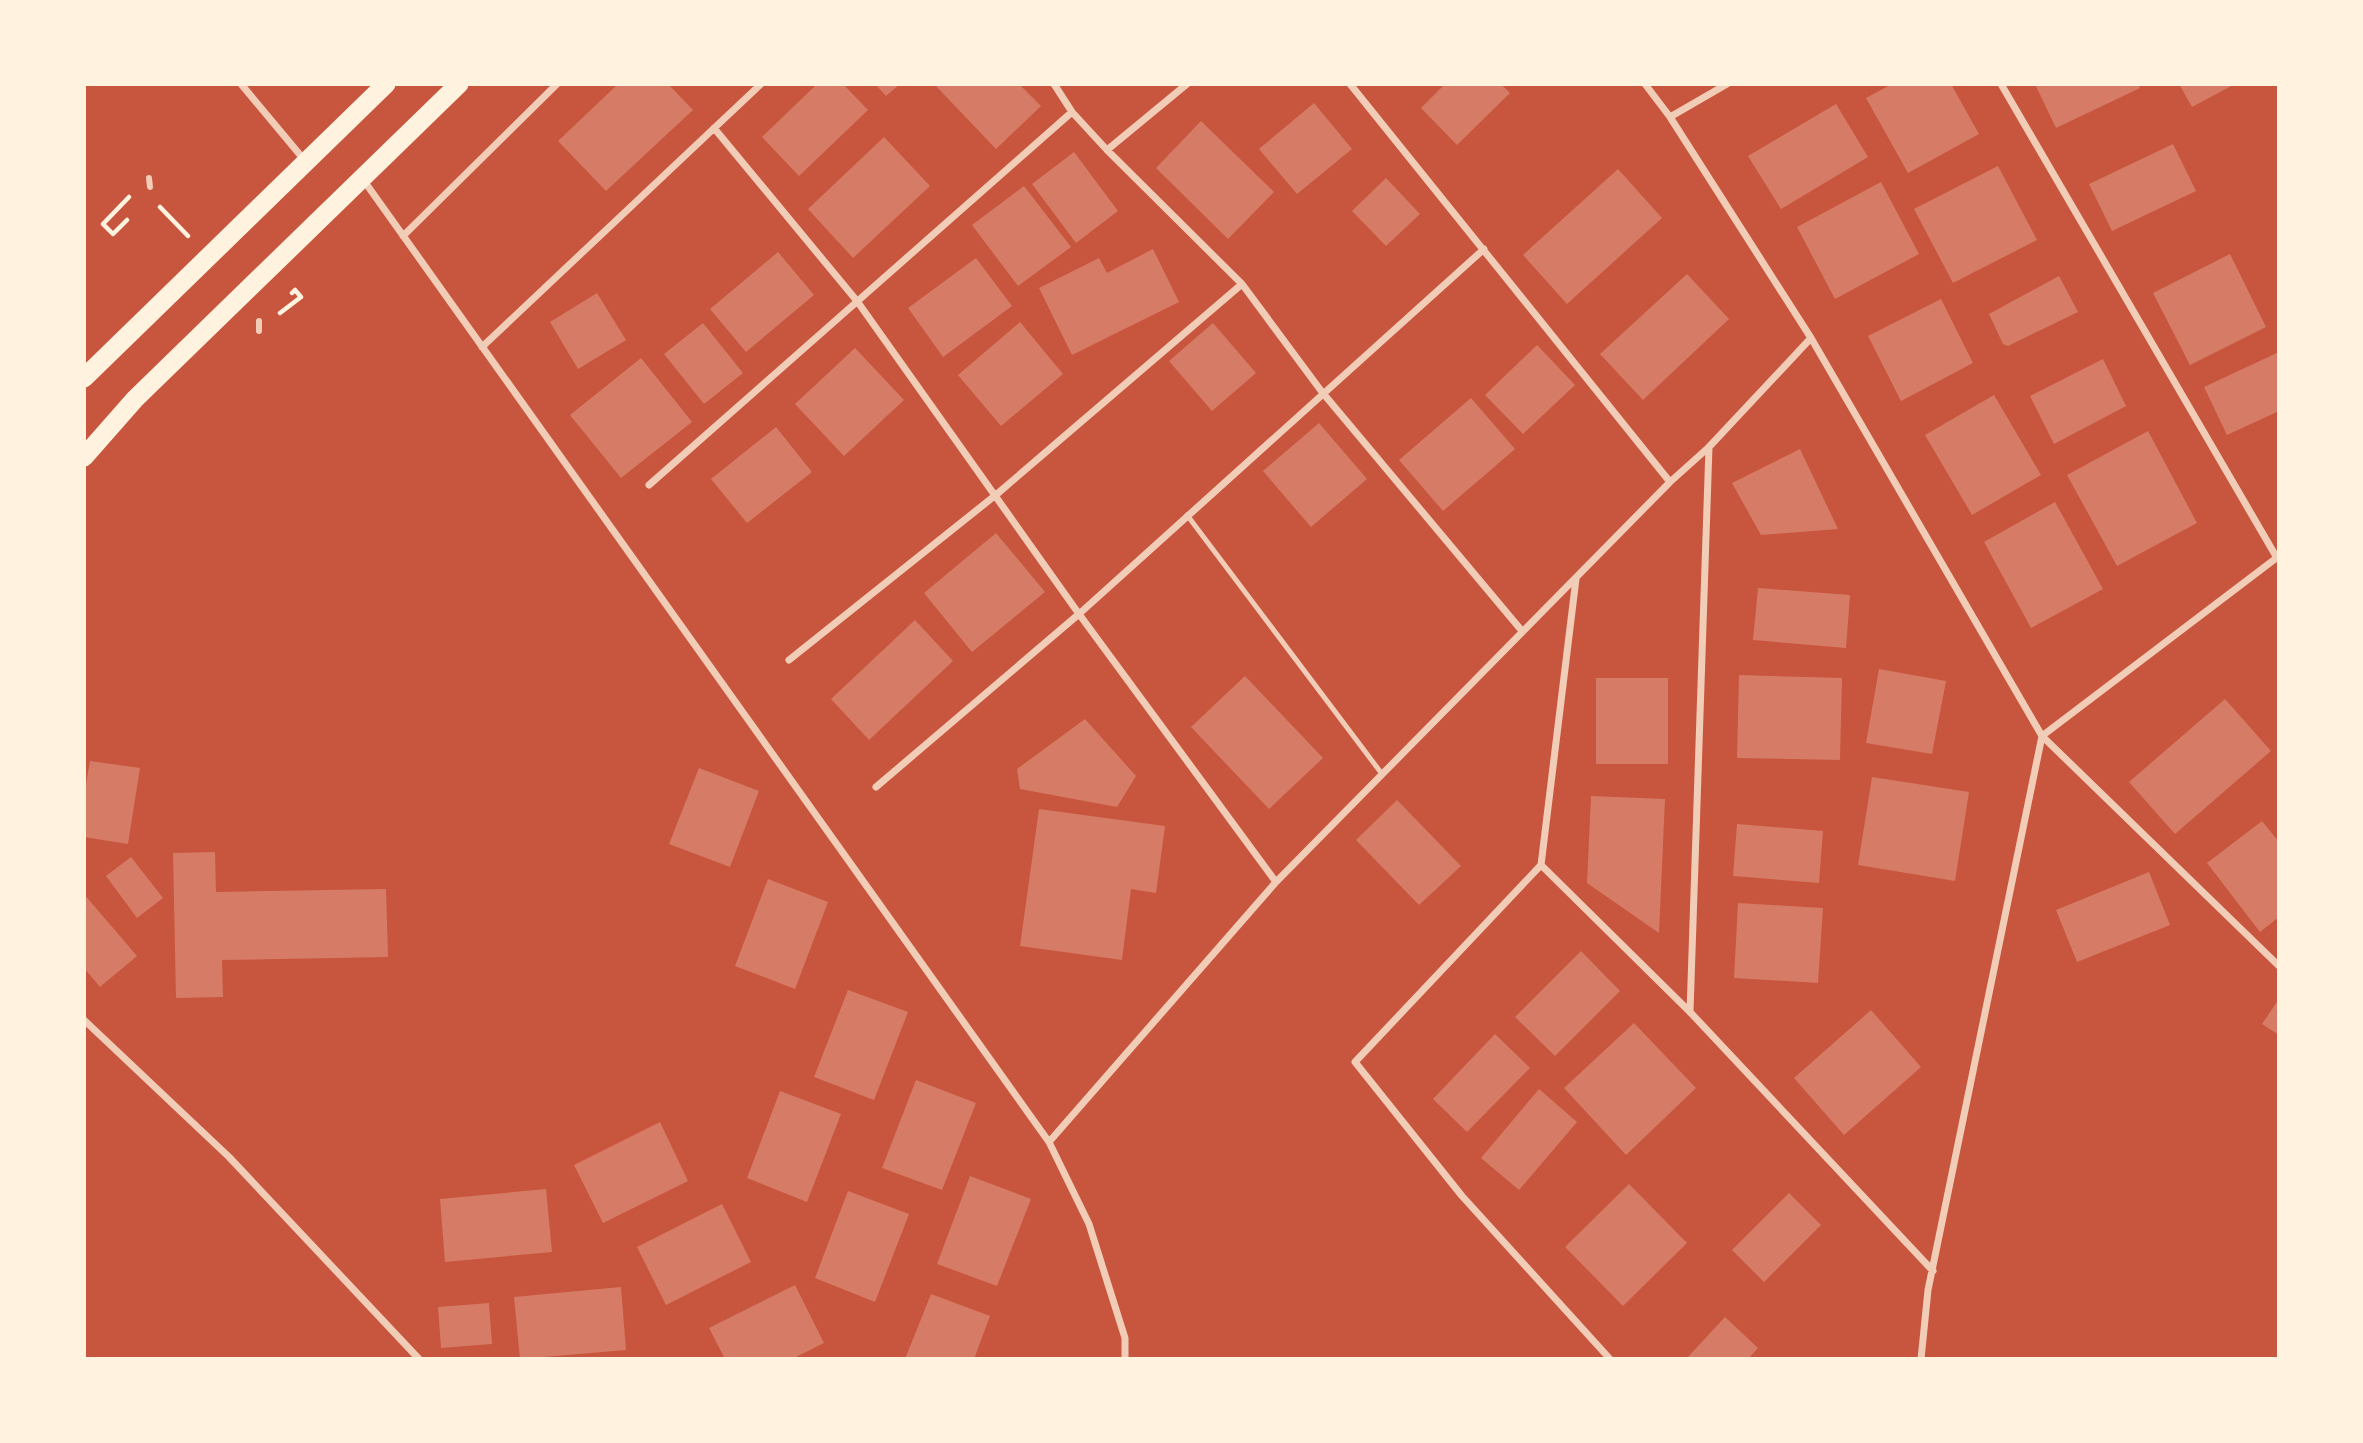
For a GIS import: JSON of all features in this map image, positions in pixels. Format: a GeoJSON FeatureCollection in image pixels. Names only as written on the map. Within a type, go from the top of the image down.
{"type":"FeatureCollection","features":[{"type":"Feature","properties":{"kind":"highway"},"geometry":{"type":"LineString","coordinates":[[84,378],[386,84]]}},
{"type":"Feature","properties":{"kind":"highway"},"geometry":{"type":"LineString","coordinates":[[84,457],[135,399],[458,84]]}},
{"type":"Feature","properties":{"kind":"street"},"geometry":{"type":"LineString","coordinates":[[241,84],[306,162]]}},
{"type":"Feature","properties":{"kind":"street"},"geometry":{"type":"LineString","coordinates":[[403,236],[557,84]]}},
{"type":"Feature","properties":{"kind":"street"},"geometry":{"type":"LineString","coordinates":[[482,347],[761,84]]}},
{"type":"Feature","properties":{"kind":"street"},"geometry":{"type":"LineString","coordinates":[[1054,84],[1072,113],[1242,284],[1322,392],[1522,631]]}},
{"type":"Feature","properties":{"kind":"street"},"geometry":{"type":"LineString","coordinates":[[1107,150],[1187,84]]}},
{"type":"Feature","properties":{"kind":"street"},"geometry":{"type":"LineString","coordinates":[[1350,84],[1670,482]]}},
{"type":"Feature","properties":{"kind":"street"},"geometry":{"type":"LineString","coordinates":[[1645,84],[1670,117],[1811,338],[2042,736],[2279,967]]}},
{"type":"Feature","properties":{"kind":"street"},"geometry":{"type":"LineString","coordinates":[[1670,117],[1727,84]]}},
{"type":"Feature","properties":{"kind":"street"},"geometry":{"type":"LineString","coordinates":[[1921,1359],[1933,1271],[2042,736],[2278,557],[2001,84]]}},
{"type":"Feature","properties":{"kind":"street"},"geometry":{"type":"LineString","coordinates":[[649,485],[1072,113]]}},
{"type":"Feature","properties":{"kind":"street"},"geometry":{"type":"LineString","coordinates":[[714,128],[857,301],[997,494],[1079,614],[1276,881]]}},
{"type":"Feature","properties":{"kind":"street"},"geometry":{"type":"LineString","coordinates":[[149,178],[150,187]]}},
{"type":"Feature","properties":{"kind":"street"},"geometry":{"type":"LineString","coordinates":[[362,178],[1049,1142],[1089,1224],[1125,1338],[1125,1359]]}},
{"type":"Feature","properties":{"kind":"street"},"geometry":{"type":"LineString","coordinates":[[876,786],[1079,614],[1322,392],[1484,249]]}},
{"type":"Feature","properties":{"kind":"street"},"geometry":{"type":"LineString","coordinates":[[789,660],[997,494],[1242,284]]}},
{"type":"Feature","properties":{"kind":"street"},"geometry":{"type":"LineString","coordinates":[[259,321],[259,331]]}},
{"type":"Feature","properties":{"kind":"street"},"geometry":{"type":"LineString","coordinates":[[1049,1142],[1276,881],[1670,482],[1709,447],[1811,338]]}},
{"type":"Feature","properties":{"kind":"street"},"geometry":{"type":"LineString","coordinates":[[1690,1012],[1709,447]]}},
{"type":"Feature","properties":{"kind":"street"},"geometry":{"type":"LineString","coordinates":[[1576,578],[1541,865],[1356,1062],[1462,1196],[1610,1359]]}},
{"type":"Feature","properties":{"kind":"street"},"geometry":{"type":"LineString","coordinates":[[1541,865],[1690,1012],[1933,1271]]}},
{"type":"Feature","properties":{"kind":"street"},"geometry":{"type":"LineString","coordinates":[[84,1020],[229,1157],[419,1359]]}},
{"type":"Feature","properties":{"kind":"lane"},"geometry":{"type":"LineString","coordinates":[[1187,516],[1382,774]]}},
{"type":"Feature","properties":{"kind":"path"},"geometry":{"type":"LineString","coordinates":[[127,220],[113,234],[103,224],[131,195]]}},
{"type":"Feature","properties":{"kind":"path"},"geometry":{"type":"LineString","coordinates":[[269,321],[301,298],[295,290],[286,297]]}},
{"type":"Feature","properties":{"kind":"building"},"geometry":{"type":"Polygon","coordinates":[[[618,84],[668,84],[693,110],[606,191],[558,141],[618,84]]]}},
{"type":"Feature","properties":{"kind":"building"},"geometry":{"type":"Polygon","coordinates":[[[817,84],[843,84],[868,110],[799,176],[762,137],[817,84]]]}},
{"type":"Feature","properties":{"kind":"building"},"geometry":{"type":"Polygon","coordinates":[[[875,84],[900,84],[886,96],[875,84]]]}},
{"type":"Feature","properties":{"kind":"building"},"geometry":{"type":"Polygon","coordinates":[[[934,84],[1019,84],[1041,106],[996,149],[934,84]]]}},
{"type":"Feature","properties":{"kind":"building"},"geometry":{"type":"Polygon","coordinates":[[[1445,84],[1501,84],[1510,93],[1457,145],[1421,108],[1445,84]]]}},
{"type":"Feature","properties":{"kind":"building"},"geometry":{"type":"Polygon","coordinates":[[[1892,84],[1951,84],[1979,134],[1908,173],[1866,98],[1892,84]]]}},
{"type":"Feature","properties":{"kind":"building"},"geometry":{"type":"Polygon","coordinates":[[[2035,84],[2138,84],[2140,88],[2056,128],[2035,84]]]}},
{"type":"Feature","properties":{"kind":"building"},"geometry":{"type":"Polygon","coordinates":[[[2179,84],[2235,84],[2192,107],[2179,84]]]}},
{"type":"Feature","properties":{"kind":"building"},"geometry":{"type":"Polygon","coordinates":[[[1314,103],[1352,149],[1297,194],[1259,149],[1314,103]]]}},
{"type":"Feature","properties":{"kind":"building"},"geometry":{"type":"Polygon","coordinates":[[[1836,104],[1868,157],[1781,209],[1748,156],[1836,104]]]}},
{"type":"Feature","properties":{"kind":"building"},"geometry":{"type":"Polygon","coordinates":[[[1201,121],[1274,192],[1228,239],[1156,168],[1201,121]]]}},
{"type":"Feature","properties":{"kind":"building"},"geometry":{"type":"Polygon","coordinates":[[[884,137],[930,186],[853,258],[808,209],[884,137]]]}},
{"type":"Feature","properties":{"kind":"building"},"geometry":{"type":"Polygon","coordinates":[[[2173,144],[2196,191],[2112,231],[2089,184],[2173,144]]]}},
{"type":"Feature","properties":{"kind":"building"},"geometry":{"type":"Polygon","coordinates":[[[1074,152],[1118,211],[1076,243],[1032,184],[1074,152]]]}},
{"type":"Feature","properties":{"kind":"building"},"geometry":{"type":"Polygon","coordinates":[[[1998,166],[2037,240],[1953,283],[1914,209],[1998,166]]]}},
{"type":"Feature","properties":{"kind":"building"},"geometry":{"type":"Polygon","coordinates":[[[1618,169],[1662,218],[1567,304],[1523,255],[1618,169]]]}},
{"type":"Feature","properties":{"kind":"building"},"geometry":{"type":"Polygon","coordinates":[[[1386,178],[1420,214],[1386,246],[1352,211],[1386,178]]]}},
{"type":"Feature","properties":{"kind":"building"},"geometry":{"type":"Polygon","coordinates":[[[1881,182],[1919,254],[1835,299],[1797,227],[1881,182]]]}},
{"type":"Feature","properties":{"kind":"building"},"geometry":{"type":"Polygon","coordinates":[[[1024,186],[1071,247],[1018,286],[972,225],[1024,186]]]}},
{"type":"Feature","properties":{"kind":"building"},"geometry":{"type":"Polygon","coordinates":[[[1153,249],[1179,302],[1072,355],[1039,288],[1099,258],[1107,273],[1153,249]]]}},
{"type":"Feature","properties":{"kind":"building"},"geometry":{"type":"Polygon","coordinates":[[[778,252],[814,295],[746,352],[710,309],[778,252]]]}},
{"type":"Feature","properties":{"kind":"building"},"geometry":{"type":"Polygon","coordinates":[[[2230,254],[2266,327],[2190,365],[2153,293],[2230,254]]]}},
{"type":"Feature","properties":{"kind":"building"},"geometry":{"type":"Polygon","coordinates":[[[976,258],[1012,306],[943,357],[908,308],[976,258]]]}},
{"type":"Feature","properties":{"kind":"building"},"geometry":{"type":"Polygon","coordinates":[[[1687,274],[1729,319],[1643,400],[1600,354],[1687,274]]]}},
{"type":"Feature","properties":{"kind":"building"},"geometry":{"type":"Polygon","coordinates":[[[2059,276],[2078,312],[2008,346],[2003,344],[1989,314],[2059,276]]]}},
{"type":"Feature","properties":{"kind":"building"},"geometry":{"type":"Polygon","coordinates":[[[597,293],[626,340],[578,369],[550,322],[597,293]]]}},
{"type":"Feature","properties":{"kind":"building"},"geometry":{"type":"Polygon","coordinates":[[[1941,299],[1973,363],[1901,401],[1868,336],[1941,299]]]}},
{"type":"Feature","properties":{"kind":"building"},"geometry":{"type":"Polygon","coordinates":[[[1020,322],[1063,374],[1001,426],[958,375],[1020,322]]]}},
{"type":"Feature","properties":{"kind":"building"},"geometry":{"type":"Polygon","coordinates":[[[703,323],[743,373],[704,404],[664,354],[703,323]]]}},
{"type":"Feature","properties":{"kind":"building"},"geometry":{"type":"Polygon","coordinates":[[[1213,323],[1256,373],[1212,411],[1169,361],[1213,323]]]}},
{"type":"Feature","properties":{"kind":"building"},"geometry":{"type":"Polygon","coordinates":[[[1537,345],[1575,385],[1523,434],[1485,395],[1537,345]]]}},
{"type":"Feature","properties":{"kind":"building"},"geometry":{"type":"Polygon","coordinates":[[[855,348],[904,400],[844,456],[795,404],[855,348]]]}},
{"type":"Feature","properties":{"kind":"building"},"geometry":{"type":"Polygon","coordinates":[[[2279,352],[2279,411],[2227,435],[2204,387],[2279,352]]]}},
{"type":"Feature","properties":{"kind":"building"},"geometry":{"type":"Polygon","coordinates":[[[641,358],[692,422],[621,478],[570,415],[641,358]]]}},
{"type":"Feature","properties":{"kind":"building"},"geometry":{"type":"Polygon","coordinates":[[[2103,359],[2126,406],[2054,444],[2030,396],[2103,359]]]}},
{"type":"Feature","properties":{"kind":"building"},"geometry":{"type":"Polygon","coordinates":[[[1994,395],[2041,475],[1972,515],[1925,435],[1994,395]]]}},
{"type":"Feature","properties":{"kind":"building"},"geometry":{"type":"Polygon","coordinates":[[[1471,398],[1515,449],[1443,511],[1399,460],[1471,398]]]}},
{"type":"Feature","properties":{"kind":"building"},"geometry":{"type":"Polygon","coordinates":[[[1319,423],[1367,479],[1311,527],[1263,471],[1319,423]]]}},
{"type":"Feature","properties":{"kind":"building"},"geometry":{"type":"Polygon","coordinates":[[[776,427],[812,472],[747,523],[711,479],[776,427]]]}},
{"type":"Feature","properties":{"kind":"building"},"geometry":{"type":"Polygon","coordinates":[[[2148,431],[2197,523],[2117,566],[2067,475],[2148,431]]]}},
{"type":"Feature","properties":{"kind":"building"},"geometry":{"type":"Polygon","coordinates":[[[1800,449],[1838,529],[1761,535],[1732,483],[1800,449]]]}},
{"type":"Feature","properties":{"kind":"building"},"geometry":{"type":"Polygon","coordinates":[[[2055,502],[2103,589],[2031,628],[1984,542],[2055,502]]]}},
{"type":"Feature","properties":{"kind":"building"},"geometry":{"type":"Polygon","coordinates":[[[996,533],[1045,592],[972,652],[924,593],[996,533]]]}},
{"type":"Feature","properties":{"kind":"building"},"geometry":{"type":"Polygon","coordinates":[[[1758,588],[1850,595],[1846,648],[1753,640],[1758,588]]]}},
{"type":"Feature","properties":{"kind":"building"},"geometry":{"type":"Polygon","coordinates":[[[915,620],[953,661],[869,740],[831,699],[915,620]]]}},
{"type":"Feature","properties":{"kind":"building"},"geometry":{"type":"Polygon","coordinates":[[[1879,669],[1946,681],[1932,754],[1866,743],[1879,669]]]}},
{"type":"Feature","properties":{"kind":"building"},"geometry":{"type":"Polygon","coordinates":[[[1739,675],[1842,678],[1840,760],[1737,758],[1739,675]]]}},
{"type":"Feature","properties":{"kind":"building"},"geometry":{"type":"Polygon","coordinates":[[[1245,676],[1323,758],[1269,809],[1191,727],[1245,676]]]}},
{"type":"Feature","properties":{"kind":"building"},"geometry":{"type":"Polygon","coordinates":[[[1596,678],[1668,678],[1668,764],[1596,764],[1596,678]]]}},
{"type":"Feature","properties":{"kind":"building"},"geometry":{"type":"Polygon","coordinates":[[[2225,699],[2271,751],[2175,834],[2129,782],[2225,699]]]}},
{"type":"Feature","properties":{"kind":"building"},"geometry":{"type":"Polygon","coordinates":[[[1085,719],[1136,776],[1117,807],[1020,789],[1017,769],[1085,719]]]}},
{"type":"Feature","properties":{"kind":"building"},"geometry":{"type":"Polygon","coordinates":[[[90,761],[140,768],[128,844],[84,837],[84,796],[90,761]]]}},
{"type":"Feature","properties":{"kind":"building"},"geometry":{"type":"Polygon","coordinates":[[[699,768],[759,791],[730,867],[669,844],[699,768]]]}},
{"type":"Feature","properties":{"kind":"building"},"geometry":{"type":"Polygon","coordinates":[[[1872,777],[1969,792],[1955,881],[1858,865],[1872,777]]]}},
{"type":"Feature","properties":{"kind":"building"},"geometry":{"type":"Polygon","coordinates":[[[1591,796],[1665,799],[1659,933],[1587,883],[1591,796]]]}},
{"type":"Feature","properties":{"kind":"building"},"geometry":{"type":"Polygon","coordinates":[[[1397,800],[1461,866],[1419,905],[1356,840],[1397,800]]]}},
{"type":"Feature","properties":{"kind":"building"},"geometry":{"type":"Polygon","coordinates":[[[1039,809],[1165,826],[1156,893],[1131,889],[1122,960],[1020,946],[1039,809]]]}},
{"type":"Feature","properties":{"kind":"building"},"geometry":{"type":"Polygon","coordinates":[[[2262,821],[2279,842],[2279,917],[2260,932],[2207,863],[2262,821]]]}},
{"type":"Feature","properties":{"kind":"building"},"geometry":{"type":"Polygon","coordinates":[[[1737,824],[1823,831],[1819,883],[1733,876],[1737,824]]]}},
{"type":"Feature","properties":{"kind":"building"},"geometry":{"type":"Polygon","coordinates":[[[215,852],[216,892],[386,889],[388,957],[222,960],[223,997],[176,998],[173,853],[215,852]]]}},
{"type":"Feature","properties":{"kind":"building"},"geometry":{"type":"Polygon","coordinates":[[[131,857],[163,898],[137,918],[106,876],[131,857]]]}},
{"type":"Feature","properties":{"kind":"building"},"geometry":{"type":"Polygon","coordinates":[[[2149,872],[2170,925],[2077,962],[2056,910],[2149,872]]]}},
{"type":"Feature","properties":{"kind":"building"},"geometry":{"type":"Polygon","coordinates":[[[768,879],[828,902],[795,989],[735,966],[768,879]]]}},
{"type":"Feature","properties":{"kind":"building"},"geometry":{"type":"Polygon","coordinates":[[[84,894],[137,956],[100,987],[84,968],[84,894]]]}},
{"type":"Feature","properties":{"kind":"building"},"geometry":{"type":"Polygon","coordinates":[[[1738,903],[1823,908],[1818,983],[1734,978],[1738,903]]]}},
{"type":"Feature","properties":{"kind":"building"},"geometry":{"type":"Polygon","coordinates":[[[1581,951],[1620,991],[1555,1056],[1515,1017],[1581,951]]]}},
{"type":"Feature","properties":{"kind":"building"},"geometry":{"type":"Polygon","coordinates":[[[848,990],[908,1012],[874,1100],[814,1077],[848,990]]]}},
{"type":"Feature","properties":{"kind":"building"},"geometry":{"type":"Polygon","coordinates":[[[2279,999],[2279,1035],[2262,1024],[2279,999]]]}},
{"type":"Feature","properties":{"kind":"building"},"geometry":{"type":"Polygon","coordinates":[[[1871,1010],[1921,1067],[1844,1135],[1794,1078],[1871,1010]]]}},
{"type":"Feature","properties":{"kind":"building"},"geometry":{"type":"Polygon","coordinates":[[[1634,1023],[1696,1088],[1626,1155],[1564,1088],[1634,1023]]]}},
{"type":"Feature","properties":{"kind":"building"},"geometry":{"type":"Polygon","coordinates":[[[1495,1034],[1530,1068],[1467,1132],[1433,1099],[1495,1034]]]}},
{"type":"Feature","properties":{"kind":"building"},"geometry":{"type":"Polygon","coordinates":[[[916,1080],[976,1103],[942,1190],[882,1168],[916,1080]]]}},
{"type":"Feature","properties":{"kind":"building"},"geometry":{"type":"Polygon","coordinates":[[[1539,1089],[1577,1122],[1519,1190],[1481,1158],[1539,1089]]]}},
{"type":"Feature","properties":{"kind":"building"},"geometry":{"type":"Polygon","coordinates":[[[780,1091],[841,1114],[807,1202],[747,1178],[780,1091]]]}},
{"type":"Feature","properties":{"kind":"building"},"geometry":{"type":"Polygon","coordinates":[[[660,1122],[688,1181],[603,1223],[574,1165],[660,1122]]]}},
{"type":"Feature","properties":{"kind":"building"},"geometry":{"type":"Polygon","coordinates":[[[970,1176],[1031,1199],[997,1286],[937,1264],[970,1176]]]}},
{"type":"Feature","properties":{"kind":"building"},"geometry":{"type":"Polygon","coordinates":[[[1629,1184],[1687,1243],[1623,1306],[1565,1247],[1629,1184]]]}},
{"type":"Feature","properties":{"kind":"building"},"geometry":{"type":"Polygon","coordinates":[[[546,1189],[552,1252],[445,1262],[440,1199],[546,1189]]]}},
{"type":"Feature","properties":{"kind":"building"},"geometry":{"type":"Polygon","coordinates":[[[848,1191],[909,1214],[875,1302],[815,1278],[848,1191]]]}},
{"type":"Feature","properties":{"kind":"building"},"geometry":{"type":"Polygon","coordinates":[[[1789,1193],[1821,1225],[1764,1282],[1732,1250],[1789,1193]]]}},
{"type":"Feature","properties":{"kind":"building"},"geometry":{"type":"Polygon","coordinates":[[[722,1204],[751,1262],[666,1305],[637,1247],[722,1204]]]}},
{"type":"Feature","properties":{"kind":"building"},"geometry":{"type":"Polygon","coordinates":[[[795,1285],[824,1343],[792,1359],[725,1359],[709,1328],[795,1285]]]}},
{"type":"Feature","properties":{"kind":"building"},"geometry":{"type":"Polygon","coordinates":[[[621,1287],[626,1350],[520,1359],[514,1297],[621,1287]]]}},
{"type":"Feature","properties":{"kind":"building"},"geometry":{"type":"Polygon","coordinates":[[[931,1294],[990,1316],[974,1359],[905,1359],[931,1294]]]}},
{"type":"Feature","properties":{"kind":"building"},"geometry":{"type":"Polygon","coordinates":[[[489,1303],[492,1344],[441,1348],[438,1307],[489,1303]]]}},
{"type":"Feature","properties":{"kind":"building"},"geometry":{"type":"Polygon","coordinates":[[[1725,1317],[1758,1348],[1748,1359],[1686,1359],[1725,1317]]]}}]}
